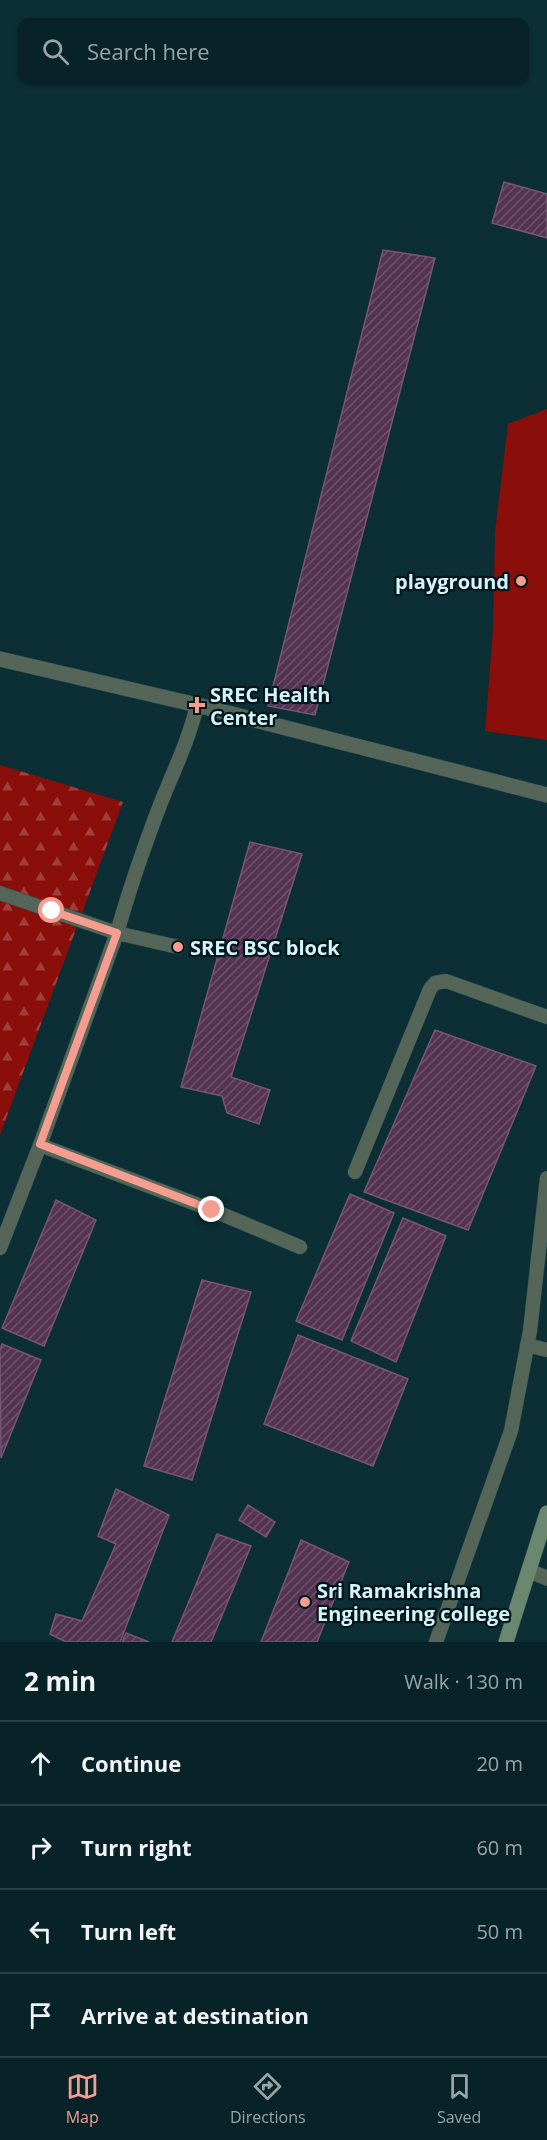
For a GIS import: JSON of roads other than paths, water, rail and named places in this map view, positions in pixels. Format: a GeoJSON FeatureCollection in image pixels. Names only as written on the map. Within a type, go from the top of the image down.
{"type":"FeatureCollection","features":[{"type":"Feature","properties":{"kind":"street"},"geometry":{"type":"LineString","coordinates":[[0,659],[197,705],[547,795]]}},
{"type":"Feature","properties":{"kind":"street"},"geometry":{"type":"LineString","coordinates":[[506,1642],[547,1513]]}},
{"type":"Feature","properties":{"kind":"street"},"geometry":{"type":"LineString","coordinates":[[529,1571],[547,1578]]}},
{"type":"Feature","properties":{"kind":"lane"},"geometry":{"type":"LineString","coordinates":[[0,1248],[117,933],[159,807],[192,728],[197,705]]}},
{"type":"Feature","properties":{"kind":"lane"},"geometry":{"type":"LineString","coordinates":[[0,893],[117,933],[178,947]]}},
{"type":"Feature","properties":{"kind":"lane"},"geometry":{"type":"LineString","coordinates":[[355,1172],[430,989],[435,983],[446,981],[547,1017]]}},
{"type":"Feature","properties":{"kind":"lane"},"geometry":{"type":"LineString","coordinates":[[40,1144],[212,1210],[300,1247]]}},
{"type":"Feature","properties":{"kind":"lane"},"geometry":{"type":"LineString","coordinates":[[436,1642],[512,1431],[527,1345],[547,1178]]}},
{"type":"Feature","properties":{"kind":"lane"},"geometry":{"type":"LineString","coordinates":[[527,1345],[547,1350]]}},
{"type":"Feature","properties":{"kind":"place","name":"playground"},"geometry":{"type":"Point","coordinates":[521,581]}},
{"type":"Feature","properties":{"kind":"place","name":"SREC Health Center"},"geometry":{"type":"Point","coordinates":[197,705]}},
{"type":"Feature","properties":{"kind":"place","name":"SREC BSC block"},"geometry":{"type":"Point","coordinates":[178,947]}},
{"type":"Feature","properties":{"kind":"place","name":"Sri Ramakrishna Engineering college"},"geometry":{"type":"Point","coordinates":[305,1602]}}]}
